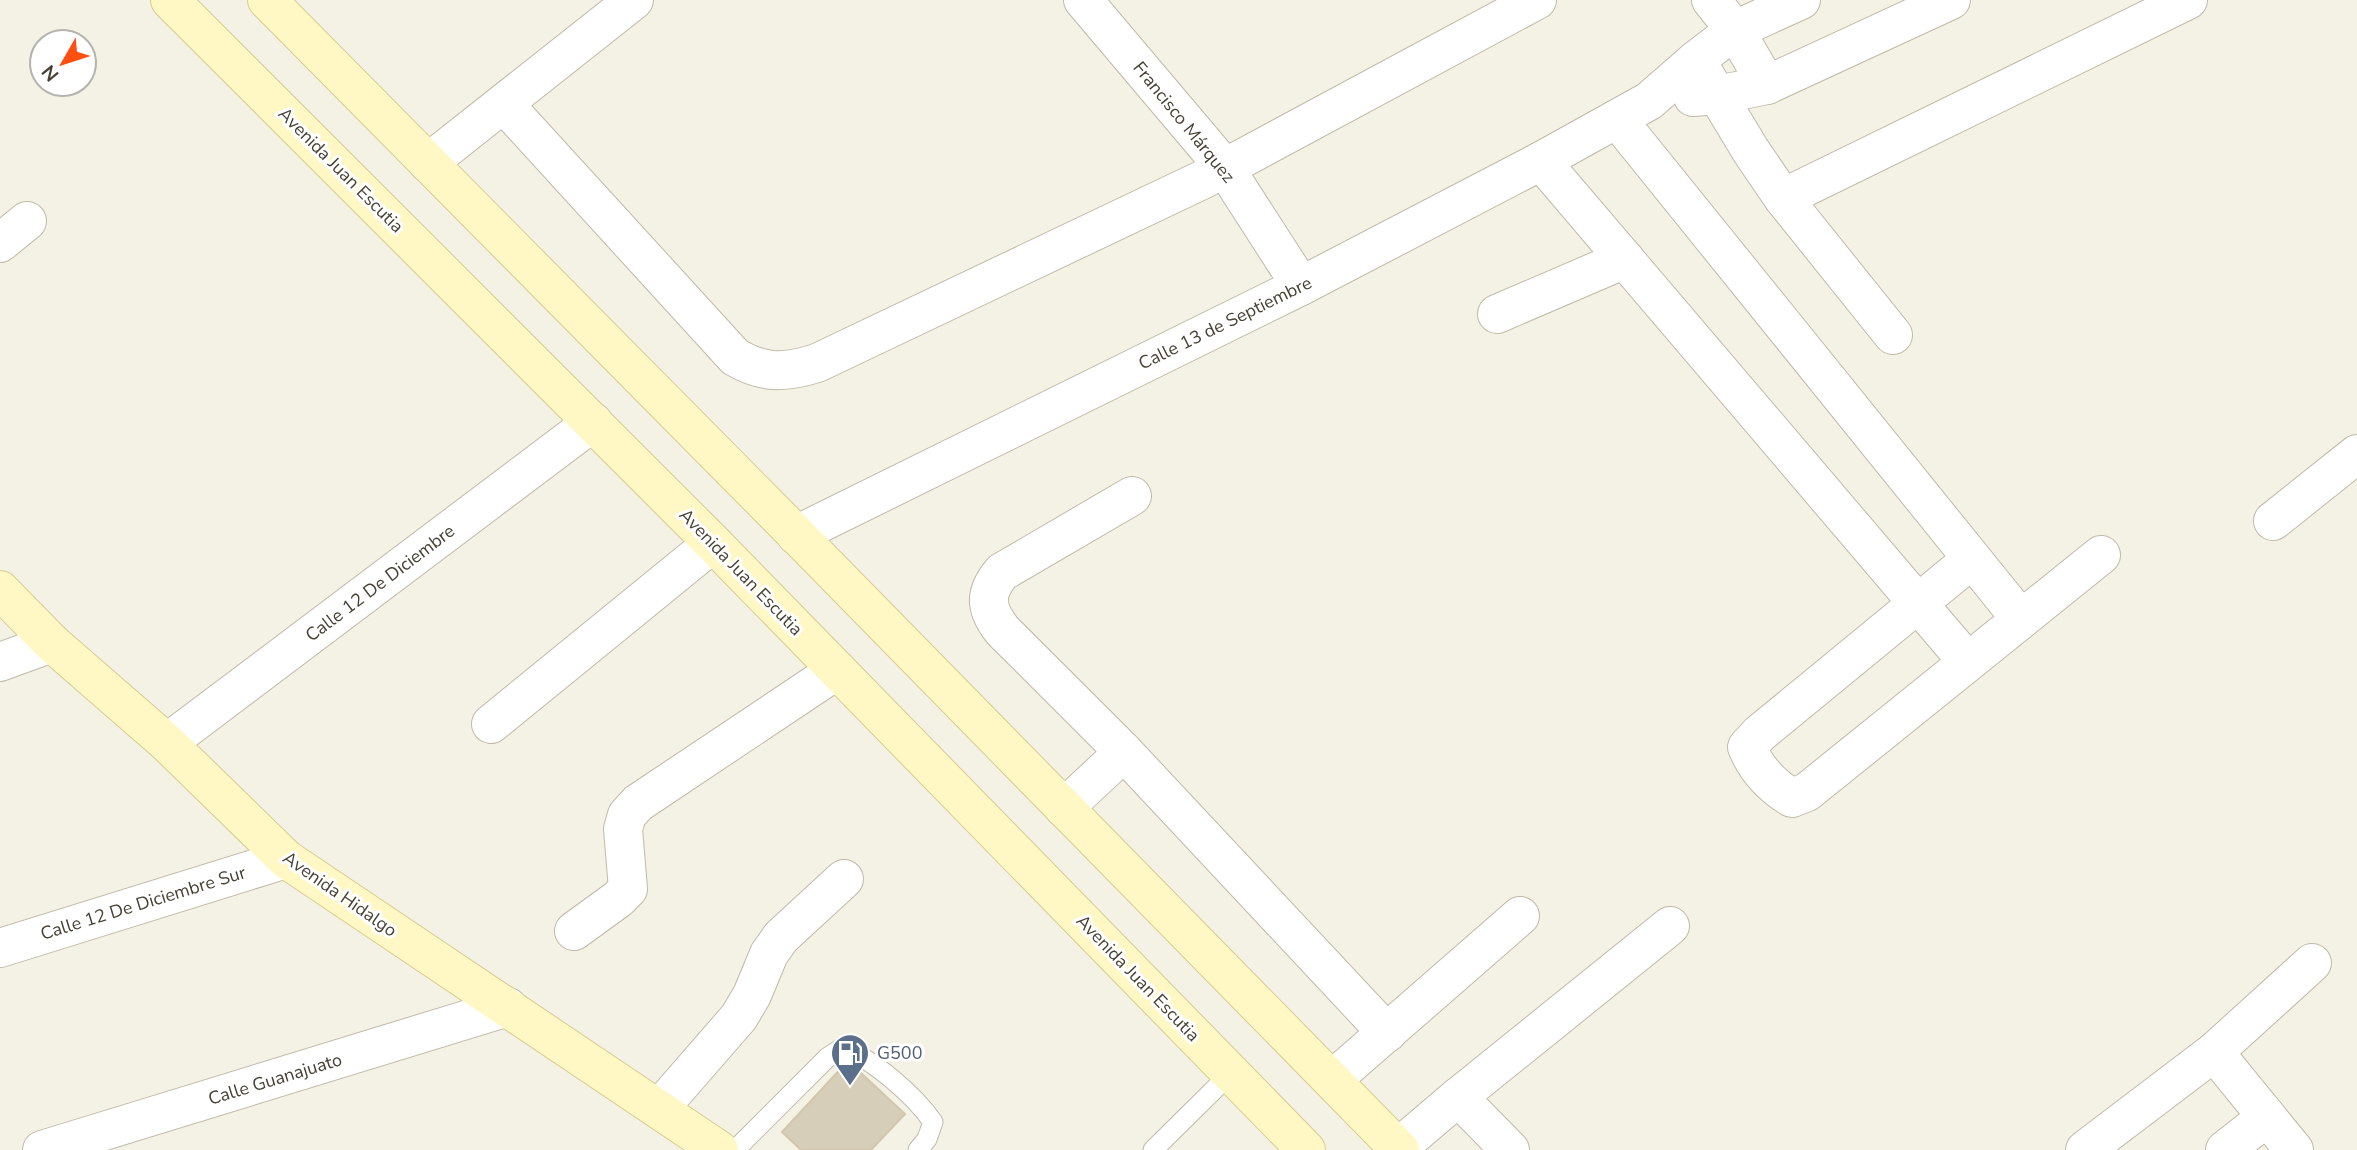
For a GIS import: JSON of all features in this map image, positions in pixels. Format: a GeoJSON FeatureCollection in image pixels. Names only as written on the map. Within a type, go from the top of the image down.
{"type":"FeatureCollection","features":[{"type":"Feature","properties":{"kind":"main road","name":"Avenida Juan Escutia"},"geometry":{"type":"LineString","coordinates":[[170,0],[713,543],[1306,1150]]}},
{"type":"Feature","properties":{"kind":"main road"},"geometry":{"type":"LineString","coordinates":[[267,0],[1399,1149]]}},
{"type":"Feature","properties":{"kind":"main road","name":"Avenida Hidalgo"},"geometry":{"type":"LineString","coordinates":[[0,590],[52,643],[167,743],[286,859],[719,1150]]}},
{"type":"Feature","properties":{"kind":"street"},"geometry":{"type":"LineString","coordinates":[[428,163],[634,0]]}},
{"type":"Feature","properties":{"kind":"street","name":"Francisco Márquez"},"geometry":{"type":"LineString","coordinates":[[1083,0],[1225,168],[1301,286]]}},
{"type":"Feature","properties":{"kind":"street"},"geometry":{"type":"LineString","coordinates":[[504,104],[735,357],[752,368],[796,370],[817,363],[1225,168],[1537,0]]}},
{"type":"Feature","properties":{"kind":"street"},"geometry":{"type":"LineString","coordinates":[[1711,0],[1735,30],[1767,85]]}},
{"type":"Feature","properties":{"kind":"street","name":"Calle 13 de Septiembre"},"geometry":{"type":"LineString","coordinates":[[796,535],[1301,286],[1541,161],[1633,110],[1735,30],[1801,0]]}},
{"type":"Feature","properties":{"kind":"street","name":"Calle 13 de Septiembre"},"geometry":{"type":"LineString","coordinates":[[1633,110],[1767,85],[1951,0]]}},
{"type":"Feature","properties":{"kind":"street"},"geometry":{"type":"LineString","coordinates":[[1783,198],[2188,0]]}},
{"type":"Feature","properties":{"kind":"street"},"geometry":{"type":"LineString","coordinates":[[1696,60],[1751,152],[1783,198],[1893,335]]}},
{"type":"Feature","properties":{"kind":"street"},"geometry":{"type":"LineString","coordinates":[[1633,110],[1972,559],[2020,618]]}},
{"type":"Feature","properties":{"kind":"street"},"geometry":{"type":"LineString","coordinates":[[1541,161],[1967,661]]}},
{"type":"Feature","properties":{"kind":"street"},"geometry":{"type":"LineString","coordinates":[[1497,314],[1625,259]]}},
{"type":"Feature","properties":{"kind":"street","name":"Calle 12 De Diciembre"},"geometry":{"type":"LineString","coordinates":[[167,743],[593,422]]}},
{"type":"Feature","properties":{"kind":"street"},"geometry":{"type":"LineString","coordinates":[[2273,521],[2357,454]]}},
{"type":"Feature","properties":{"kind":"street"},"geometry":{"type":"LineString","coordinates":[[1132,496],[1002,572],[992,583],[988,600],[991,616],[1124,752],[1387,1033]]}},
{"type":"Feature","properties":{"kind":"street"},"geometry":{"type":"LineString","coordinates":[[491,724],[713,543]]}},
{"type":"Feature","properties":{"kind":"street"},"geometry":{"type":"LineString","coordinates":[[1972,559],[1759,734],[1747,747],[1754,764],[1779,790],[1792,798],[1807,792],[2101,555]]}},
{"type":"Feature","properties":{"kind":"street"},"geometry":{"type":"LineString","coordinates":[[0,662],[52,643]]}},
{"type":"Feature","properties":{"kind":"street"},"geometry":{"type":"LineString","coordinates":[[574,931],[628,889],[623,829],[626,815],[638,803],[837,670]]}},
{"type":"Feature","properties":{"kind":"street"},"geometry":{"type":"LineString","coordinates":[[1064,808],[1124,752]]}},
{"type":"Feature","properties":{"kind":"street","name":"Calle 12 De Diciembre Sur"},"geometry":{"type":"LineString","coordinates":[[0,948],[286,859]]}},
{"type":"Feature","properties":{"kind":"street"},"geometry":{"type":"LineString","coordinates":[[659,1109],[739,1017],[752,995],[769,954],[781,937],[844,879]]}},
{"type":"Feature","properties":{"kind":"street"},"geometry":{"type":"LineString","coordinates":[[1332,1080],[1520,916]]}},
{"type":"Feature","properties":{"kind":"street"},"geometry":{"type":"LineString","coordinates":[[1399,1149],[1458,1097],[1670,926]]}},
{"type":"Feature","properties":{"kind":"street"},"geometry":{"type":"LineString","coordinates":[[2085,1150],[2214,1052],[2312,963]]}},
{"type":"Feature","properties":{"kind":"street","name":"Calle Guanajuato"},"geometry":{"type":"LineString","coordinates":[[42,1150],[508,1007]]}},
{"type":"Feature","properties":{"kind":"street"},"geometry":{"type":"LineString","coordinates":[[2214,1052],[2294,1150]]}},
{"type":"Feature","properties":{"kind":"street"},"geometry":{"type":"LineString","coordinates":[[1458,1097],[1510,1150]]}},
{"type":"Feature","properties":{"kind":"street"},"geometry":{"type":"LineString","coordinates":[[2225,1150],[2267,1117]]}},
{"type":"Feature","properties":{"kind":"lane"},"geometry":{"type":"LineString","coordinates":[[735,1150],[828,1057],[842,1048],[859,1054],[921,1105],[933,1122],[927,1139],[918,1150]]}},
{"type":"Feature","properties":{"kind":"lane"},"geometry":{"type":"LineString","coordinates":[[1153,1150],[1231,1073]]}},
{"type":"Feature","properties":{"kind":"building","name":"G500"},"geometry":{"type":"Polygon","coordinates":[[[848,1061],[905,1114],[871,1150],[801,1150],[782,1132],[848,1061]]]}},
{"type":"Feature","properties":{"kind":"place","name":"G500"},"geometry":{"type":"Point","coordinates":[850,1087]}}]}
